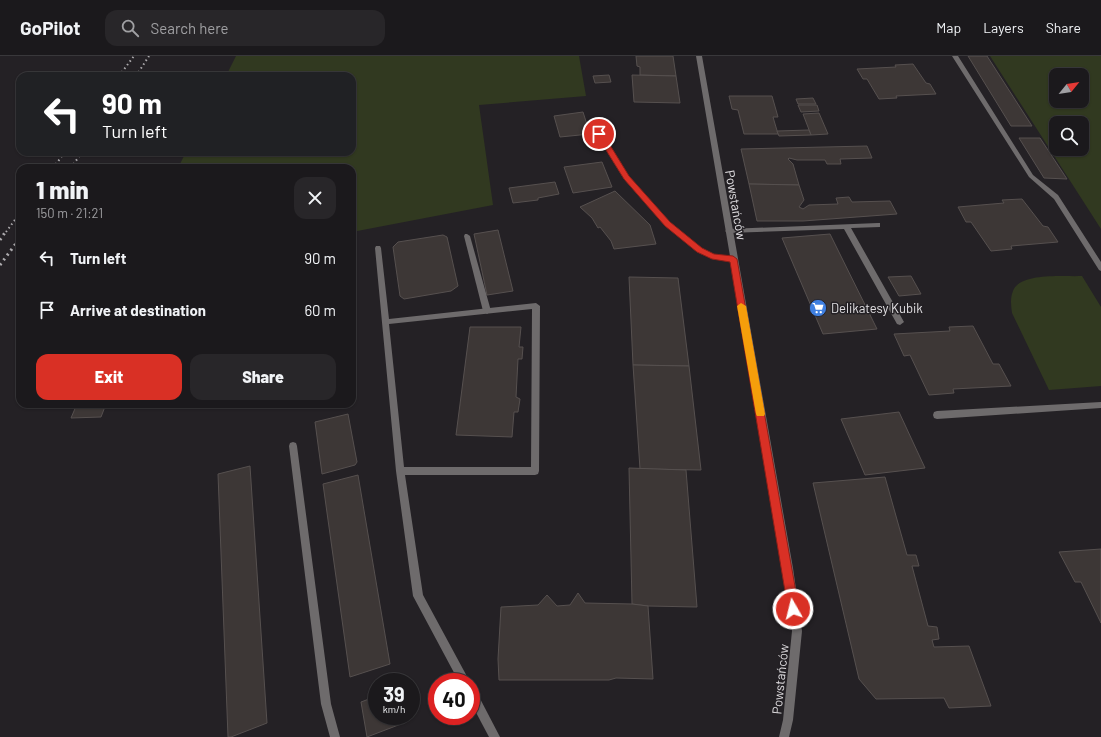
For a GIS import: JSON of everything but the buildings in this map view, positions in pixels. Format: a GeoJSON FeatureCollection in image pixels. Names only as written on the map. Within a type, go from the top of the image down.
{"type":"FeatureCollection","features":[{"type":"Feature","properties":{"kind":"street","name":"Powstańców"},"geometry":{"type":"LineString","coordinates":[[698,56],[788,568],[796,631],[788,720],[784,737]]}},
{"type":"Feature","properties":{"kind":"street"},"geometry":{"type":"LineString","coordinates":[[955,56],[1031,176],[1056,197],[1101,268]]}},
{"type":"Feature","properties":{"kind":"street"},"geometry":{"type":"LineString","coordinates":[[599,134],[626,178],[668,224],[699,250],[712,256],[733,259]]}},
{"type":"Feature","properties":{"kind":"street"},"geometry":{"type":"LineString","coordinates":[[728,230],[878,225]]}},
{"type":"Feature","properties":{"kind":"street"},"geometry":{"type":"LineString","coordinates":[[846,226],[900,322]]}},
{"type":"Feature","properties":{"kind":"street"},"geometry":{"type":"LineString","coordinates":[[467,236],[486,311]]}},
{"type":"Feature","properties":{"kind":"street"},"geometry":{"type":"LineString","coordinates":[[378,248],[400,471],[418,596],[460,673]]}},
{"type":"Feature","properties":{"kind":"street"},"geometry":{"type":"LineString","coordinates":[[385,322],[536,306],[535,471],[400,471]]}},
{"type":"Feature","properties":{"kind":"street"},"geometry":{"type":"LineString","coordinates":[[937,415],[1101,405]]}},
{"type":"Feature","properties":{"kind":"street"},"geometry":{"type":"LineString","coordinates":[[293,446],[326,704],[335,737]]}},
{"type":"Feature","properties":{"kind":"street"},"geometry":{"type":"LineString","coordinates":[[480,710],[495,737]]}},
{"type":"Feature","properties":{"kind":"green space"},"geometry":{"type":"Polygon","coordinates":[[[236,56],[579,56],[586,96],[479,105],[493,205],[356,231],[356,164],[180,164],[184,156],[356,156],[356,72],[228,72],[236,56]]]}},
{"type":"Feature","properties":{"kind":"green space"},"geometry":{"type":"Polygon","coordinates":[[[990,56],[1101,56],[1101,229],[1054,156],[1089,156],[1089,116],[1049,116],[1049,148],[990,56]]]}},
{"type":"Feature","properties":{"kind":"green space"},"geometry":{"type":"Polygon","coordinates":[[[1082,276],[1101,307],[1101,386],[1049,390],[1012,313],[1012,294],[1017,285],[1033,278],[1082,276]]]}},
{"type":"Feature","properties":{"kind":"railway"},"geometry":{"type":"LineString","coordinates":[[122,72],[134,56]]}},
{"type":"Feature","properties":{"kind":"railway"},"geometry":{"type":"LineString","coordinates":[[139,72],[149,56]]}},
{"type":"Feature","properties":{"kind":"railway"},"geometry":{"type":"LineString","coordinates":[[56,164],[62,156]]}},
{"type":"Feature","properties":{"kind":"railway"},"geometry":{"type":"LineString","coordinates":[[74,164],[79,156]]}},
{"type":"Feature","properties":{"kind":"railway"},"geometry":{"type":"LineString","coordinates":[[6,232],[16,218]]}},
{"type":"Feature","properties":{"kind":"railway"},"geometry":{"type":"LineString","coordinates":[[0,240],[6,231]]}},
{"type":"Feature","properties":{"kind":"railway"},"geometry":{"type":"LineString","coordinates":[[0,265],[16,243]]}},
{"type":"Feature","properties":{"kind":"slow traffic"},"geometry":{"type":"LineString","coordinates":[[741,306],[760,414]]}},
{"type":"Feature","properties":{"kind":"place","name":"Delikatesy Kubik"},"geometry":{"type":"Point","coordinates":[818,308]}},
{"type":"Feature","properties":{"kind":"route"},"geometry":{"type":"LineString","coordinates":[[599,134],[626,178],[668,224],[699,250],[712,256],[733,259],[788,568],[793,609]]}}]}
